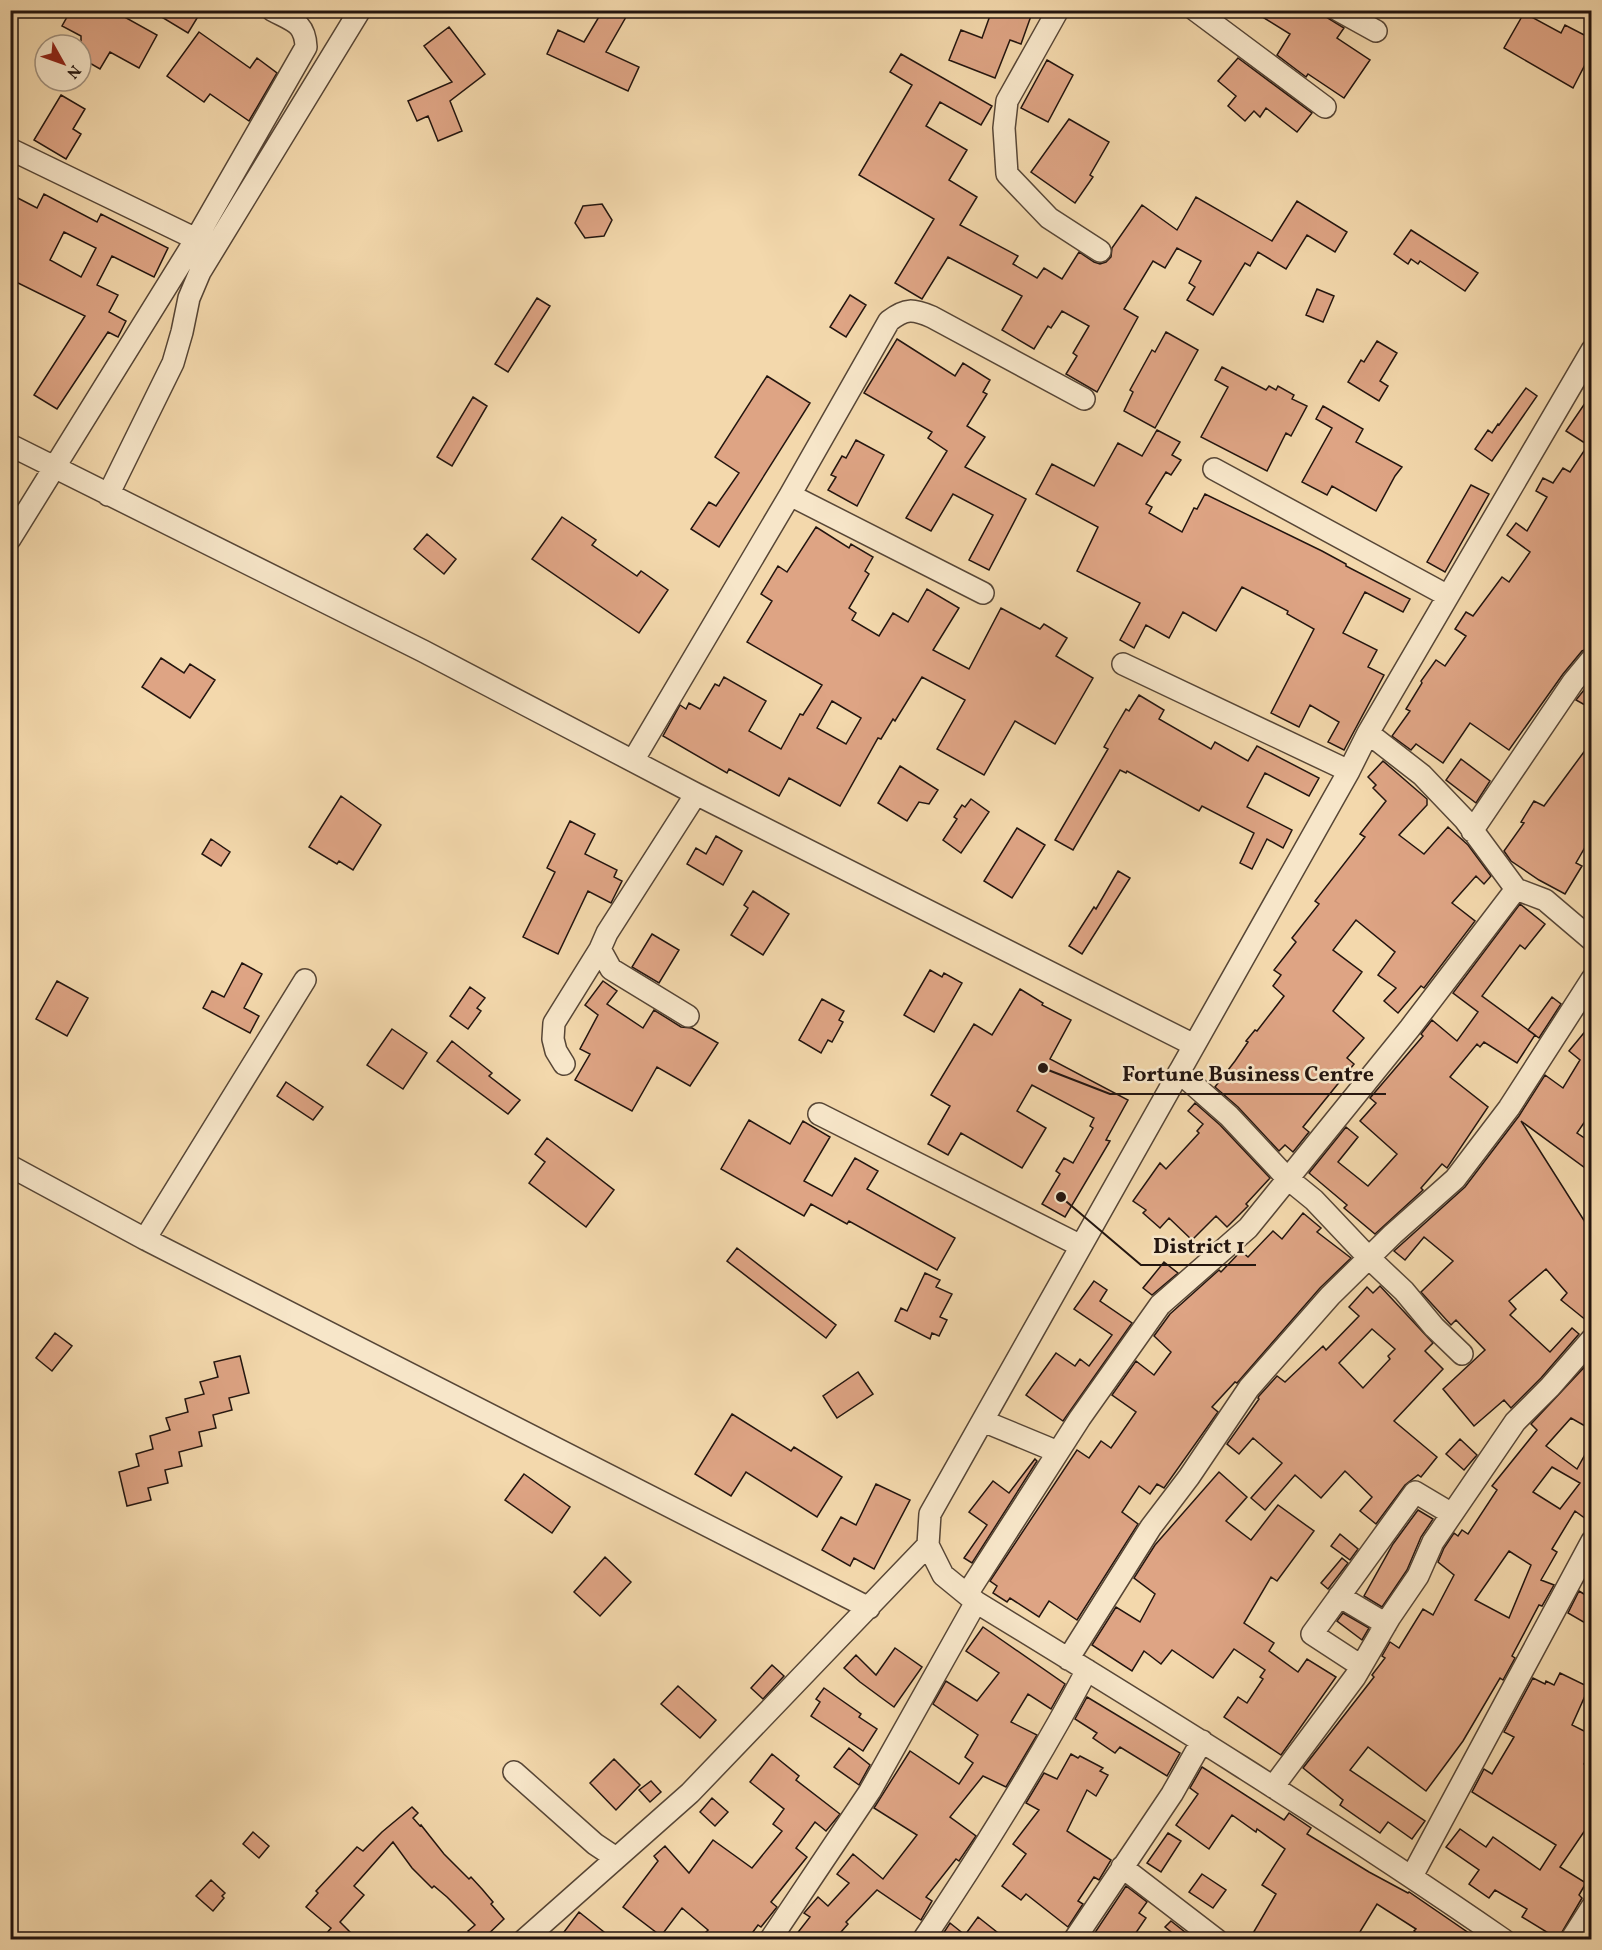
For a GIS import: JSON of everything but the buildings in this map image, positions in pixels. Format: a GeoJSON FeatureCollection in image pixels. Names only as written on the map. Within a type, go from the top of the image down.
{"type":"FeatureCollection","features":[{"type":"Feature","properties":{"kind":"street"},"geometry":{"type":"LineString","coordinates":[[10,539],[196,238],[306,47],[306,34],[299,24],[272,10]]}},
{"type":"Feature","properties":{"kind":"street"},"geometry":{"type":"LineString","coordinates":[[108,495],[173,363],[191,292],[200,272],[360,10]]}},
{"type":"Feature","properties":{"kind":"street"},"geometry":{"type":"LineString","coordinates":[[1058,10],[1007,100],[1004,128],[1007,174],[1048,218],[1100,251]]}},
{"type":"Feature","properties":{"kind":"street"},"geometry":{"type":"LineString","coordinates":[[1195,10],[1325,107]]}},
{"type":"Feature","properties":{"kind":"street"},"geometry":{"type":"LineString","coordinates":[[1338,10],[1376,31]]}},
{"type":"Feature","properties":{"kind":"street"},"geometry":{"type":"LineString","coordinates":[[10,149],[196,238]]}},
{"type":"Feature","properties":{"kind":"street"},"geometry":{"type":"LineString","coordinates":[[634,759],[790,495],[889,321],[900,312],[915,310],[932,317],[1084,399]]}},
{"type":"Feature","properties":{"kind":"street"},"geometry":{"type":"LineString","coordinates":[[1504,1940],[1412,1876],[1202,1741],[972,1598],[943,1575],[928,1545],[930,1514],[1349,771],[1368,733],[1592,350]]}},
{"type":"Feature","properties":{"kind":"street"},"geometry":{"type":"LineString","coordinates":[[10,445],[423,651],[634,759],[696,794],[1194,1045]]}},
{"type":"Feature","properties":{"kind":"street"},"geometry":{"type":"LineString","coordinates":[[1214,469],[1448,596]]}},
{"type":"Feature","properties":{"kind":"street"},"geometry":{"type":"LineString","coordinates":[[790,495],[982,593]]}},
{"type":"Feature","properties":{"kind":"street"},"geometry":{"type":"LineString","coordinates":[[1472,831],[1573,682],[1592,658]]}},
{"type":"Feature","properties":{"kind":"street"},"geometry":{"type":"LineString","coordinates":[[1123,664],[1349,771]]}},
{"type":"Feature","properties":{"kind":"street"},"geometry":{"type":"LineString","coordinates":[[1368,733],[1422,776],[1465,820],[1516,888],[1545,900],[1588,930]]}},
{"type":"Feature","properties":{"kind":"street"},"geometry":{"type":"LineString","coordinates":[[564,1064],[556,1051],[553,1039],[554,1023],[600,949],[606,933],[696,794]]}},
{"type":"Feature","properties":{"kind":"street"},"geometry":{"type":"LineString","coordinates":[[770,1940],[870,1791],[972,1598],[1058,1452],[1160,1305],[1248,1228],[1410,1028],[1516,888]]}},
{"type":"Feature","properties":{"kind":"street"},"geometry":{"type":"LineString","coordinates":[[600,949],[611,969],[688,1016]]}},
{"type":"Feature","properties":{"kind":"street"},"geometry":{"type":"LineString","coordinates":[[1068,1659],[1151,1527],[1189,1477],[1248,1388],[1330,1296],[1393,1234],[1455,1179],[1509,1108],[1592,978]]}},
{"type":"Feature","properties":{"kind":"street"},"geometry":{"type":"LineString","coordinates":[[145,1239],[304,980]]}},
{"type":"Feature","properties":{"kind":"street"},"geometry":{"type":"LineString","coordinates":[[1179,1072],[1228,1116],[1287,1178],[1314,1200],[1404,1291],[1434,1327],[1462,1354]]}},
{"type":"Feature","properties":{"kind":"street"},"geometry":{"type":"LineString","coordinates":[[819,1114],[1081,1246]]}},
{"type":"Feature","properties":{"kind":"street"},"geometry":{"type":"LineString","coordinates":[[10,1166],[145,1239],[869,1608]]}},
{"type":"Feature","properties":{"kind":"street"},"geometry":{"type":"LineString","coordinates":[[1273,1787],[1361,1666],[1418,1576],[1433,1542],[1515,1422],[1550,1387],[1592,1339]]}},
{"type":"Feature","properties":{"kind":"street"},"geometry":{"type":"LineString","coordinates":[[983,1421],[1058,1452]]}},
{"type":"Feature","properties":{"kind":"street"},"geometry":{"type":"LineString","coordinates":[[1361,1666],[1312,1634],[1415,1492],[1452,1514]]}},
{"type":"Feature","properties":{"kind":"street"},"geometry":{"type":"LineString","coordinates":[[1412,1876],[1592,1541]]}},
{"type":"Feature","properties":{"kind":"street"},"geometry":{"type":"LineString","coordinates":[[524,1940],[690,1793],[928,1545]]}},
{"type":"Feature","properties":{"kind":"street"},"geometry":{"type":"LineString","coordinates":[[1339,1596],[1386,1624]]}},
{"type":"Feature","properties":{"kind":"street"},"geometry":{"type":"LineString","coordinates":[[923,1940],[979,1856],[1053,1734],[1087,1670]]}},
{"type":"Feature","properties":{"kind":"street"},"geometry":{"type":"LineString","coordinates":[[1074,1940],[1172,1794],[1202,1741]]}},
{"type":"Feature","properties":{"kind":"street"},"geometry":{"type":"LineString","coordinates":[[514,1772],[595,1844],[616,1858]]}},
{"type":"Feature","properties":{"kind":"street"},"geometry":{"type":"LineString","coordinates":[[1122,1867],[1217,1940]]}},
{"type":"Feature","properties":{"kind":"street"},"geometry":{"type":"LineString","coordinates":[[1571,1940],[1592,1907]]}},
{"type":"Feature","properties":{"kind":"place","name":"Fortune Business Centre"},"geometry":{"type":"Point","coordinates":[1043,1068]}},
{"type":"Feature","properties":{"kind":"place","name":"District 1"},"geometry":{"type":"Point","coordinates":[1061,1197]}}]}
